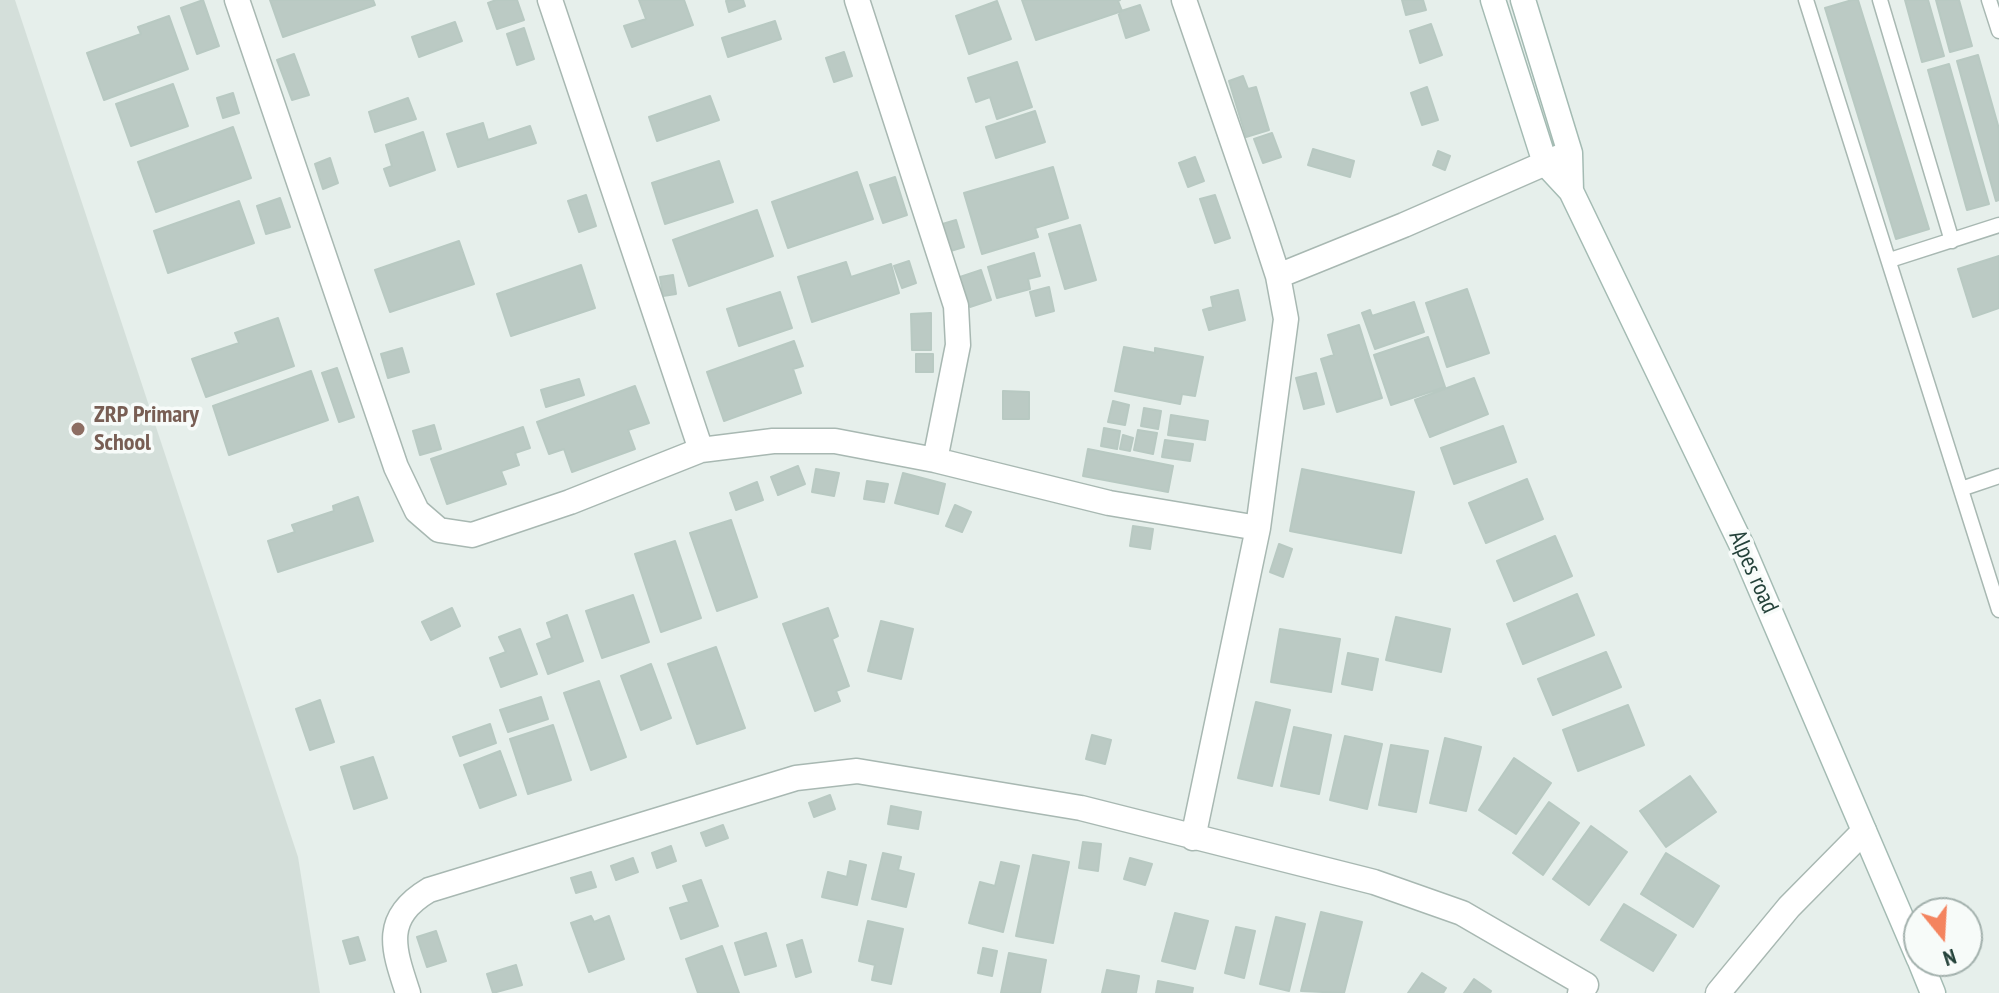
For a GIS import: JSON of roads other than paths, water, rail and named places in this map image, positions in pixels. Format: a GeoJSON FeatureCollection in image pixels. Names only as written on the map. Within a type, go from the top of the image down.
{"type":"FeatureCollection","features":[{"type":"Feature","properties":{"kind":"street"},"geometry":{"type":"LineString","coordinates":[[237,0],[396,467],[417,511],[439,530],[472,535],[570,502],[701,450],[773,441],[835,441],[935,460],[1109,503],[1258,528]]}},
{"type":"Feature","properties":{"kind":"street"},"geometry":{"type":"LineString","coordinates":[[550,0],[701,450]]}},
{"type":"Feature","properties":{"kind":"street"},"geometry":{"type":"LineString","coordinates":[[857,0],[956,306],[958,345],[935,460]]}},
{"type":"Feature","properties":{"kind":"street"},"geometry":{"type":"LineString","coordinates":[[1184,0],[1278,276],[1286,319],[1258,528],[1193,838]]}},
{"type":"Feature","properties":{"kind":"street","name":"Alpes road"},"geometry":{"type":"LineString","coordinates":[[1493,0],[1545,163],[1571,191],[1742,546],[1903,922]]}},
{"type":"Feature","properties":{"kind":"street","name":"Alpes road"},"geometry":{"type":"LineString","coordinates":[[1523,0],[1570,153],[1571,191]]}},
{"type":"Feature","properties":{"kind":"street"},"geometry":{"type":"LineString","coordinates":[[1278,276],[1570,153]]}},
{"type":"Feature","properties":{"kind":"street"},"geometry":{"type":"LineString","coordinates":[[408,993],[393,947],[398,920],[410,901],[429,890],[796,778],[857,771],[1081,808],[1374,882],[1462,913],[1590,990]]}},
{"type":"Feature","properties":{"kind":"street"},"geometry":{"type":"LineString","coordinates":[[1718,993],[1789,907],[1864,831]]}},
{"type":"Feature","properties":{"kind":"lane"},"geometry":{"type":"LineString","coordinates":[[1806,0],[1999,610]]}},
{"type":"Feature","properties":{"kind":"lane"},"geometry":{"type":"LineString","coordinates":[[1880,0],[1952,241]]}},
{"type":"Feature","properties":{"kind":"lane"},"geometry":{"type":"LineString","coordinates":[[1989,0],[1999,31]]}},
{"type":"Feature","properties":{"kind":"lane"},"geometry":{"type":"LineString","coordinates":[[1890,260],[1999,225]]}},
{"type":"Feature","properties":{"kind":"lane"},"geometry":{"type":"LineString","coordinates":[[1961,489],[1999,476]]}},
{"type":"Feature","properties":{"kind":"place","name":"ZRP Primary School"},"geometry":{"type":"Point","coordinates":[78,429]}}]}
